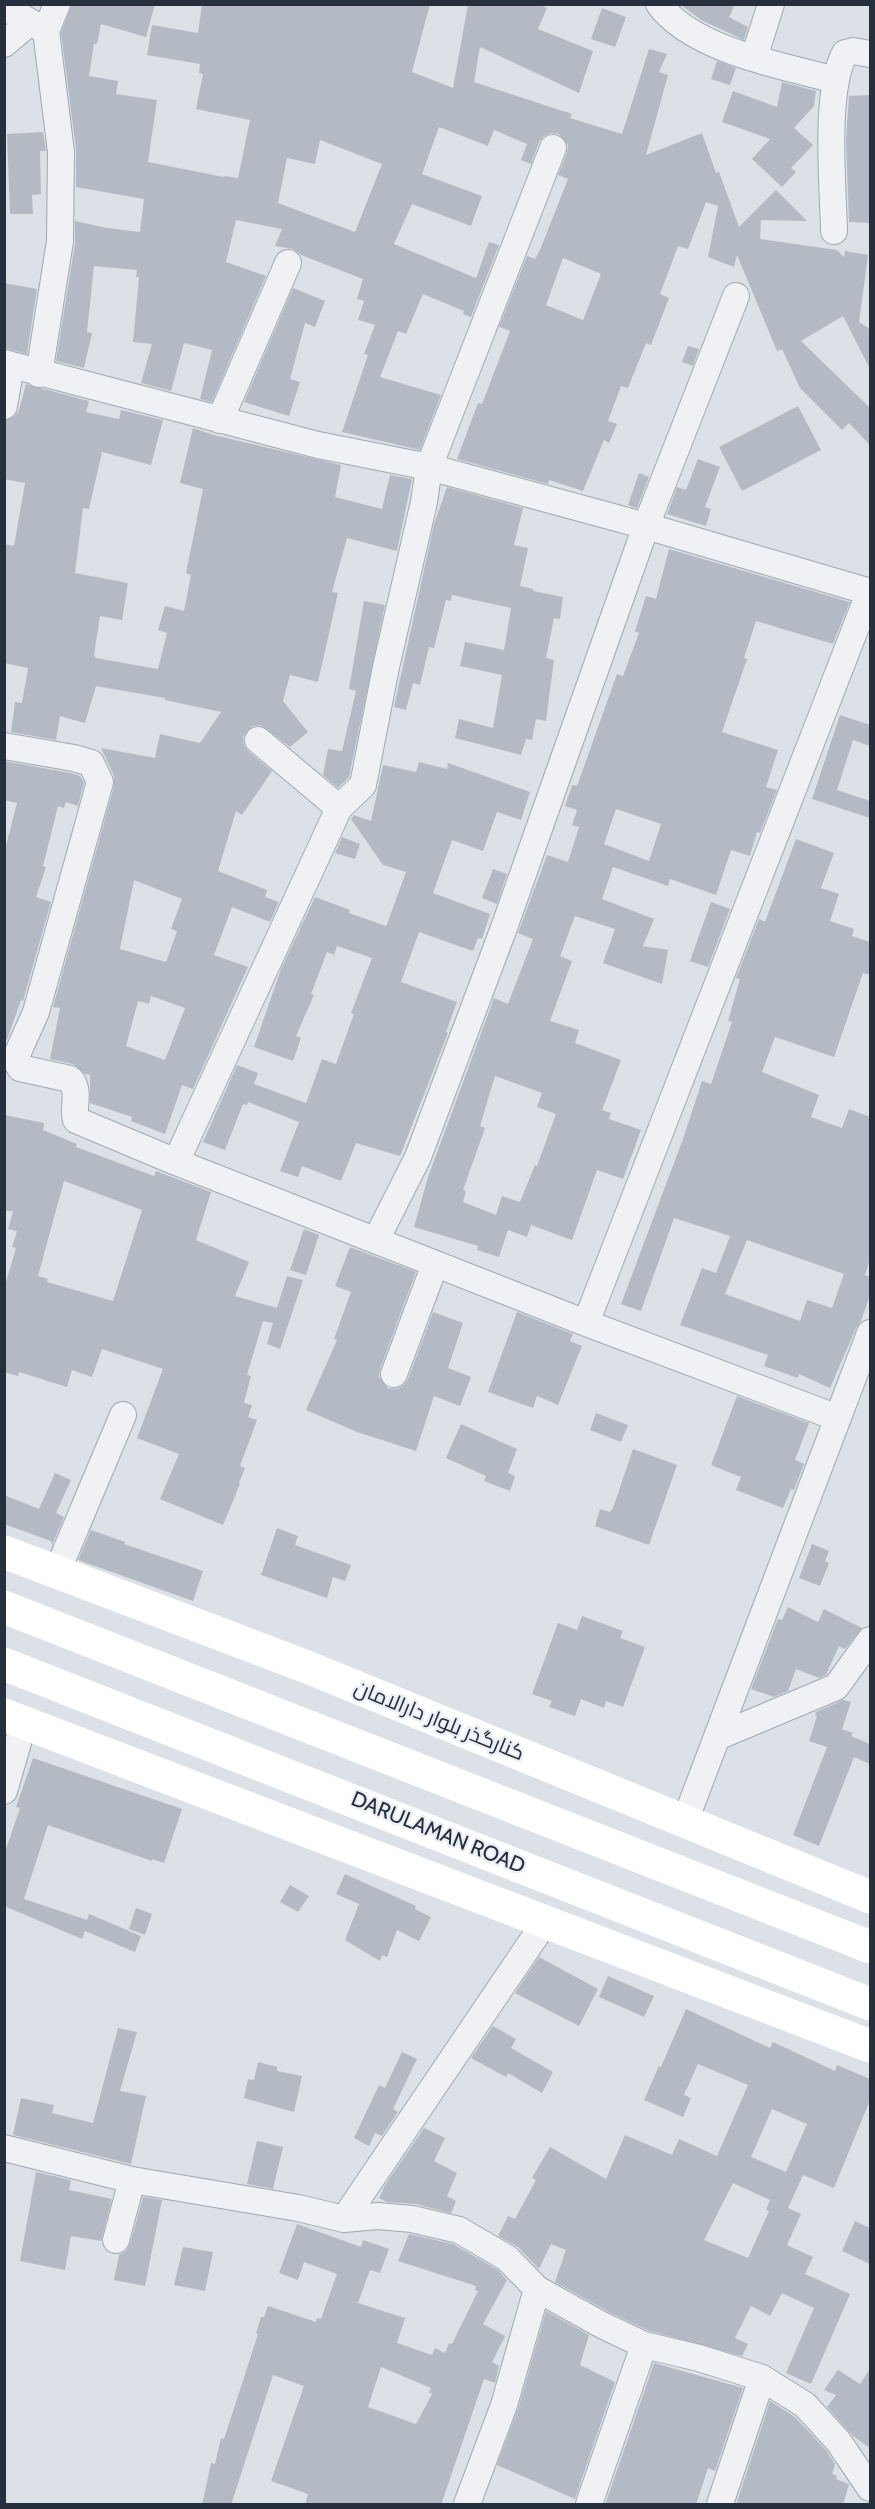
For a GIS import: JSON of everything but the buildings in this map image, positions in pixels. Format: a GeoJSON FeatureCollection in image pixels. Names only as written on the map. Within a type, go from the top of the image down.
{"type":"FeatureCollection","features":[{"type":"Feature","properties":{"kind":"main road","name":"کنارگذر بلوار دارالامان"},"geometry":{"type":"LineString","coordinates":[[4,1552],[306,1667],[870,1897]]}},
{"type":"Feature","properties":{"kind":"main road"},"geometry":{"type":"LineString","coordinates":[[4,1607],[870,1947]]}},
{"type":"Feature","properties":{"kind":"main road","name":"DARULAMAN ROAD"},"geometry":{"type":"LineString","coordinates":[[4,1664],[870,2004]]}},
{"type":"Feature","properties":{"kind":"main road"},"geometry":{"type":"LineString","coordinates":[[14,1719],[870,2046]]}},
{"type":"Feature","properties":{"kind":"street"},"geometry":{"type":"LineString","coordinates":[[4,44],[38,26],[57,4]]}},
{"type":"Feature","properties":{"kind":"street"},"geometry":{"type":"LineString","coordinates":[[659,4],[667,16],[714,45],[836,80]]}},
{"type":"Feature","properties":{"kind":"street"},"geometry":{"type":"LineString","coordinates":[[754,58],[771,4]]}},
{"type":"Feature","properties":{"kind":"street"},"geometry":{"type":"LineString","coordinates":[[4,8],[38,26]]}},
{"type":"Feature","properties":{"kind":"street"},"geometry":{"type":"LineString","coordinates":[[38,26],[60,152],[60,242],[39,374]]}},
{"type":"Feature","properties":{"kind":"street"},"geometry":{"type":"LineString","coordinates":[[834,231],[831,148],[836,80],[845,53],[854,51],[870,54]]}},
{"type":"Feature","properties":{"kind":"street"},"geometry":{"type":"LineString","coordinates":[[176,1162],[339,808],[363,785],[386,666],[424,502],[429,467],[553,148]]}},
{"type":"Feature","properties":{"kind":"street"},"geometry":{"type":"LineString","coordinates":[[220,420],[288,263]]}},
{"type":"Feature","properties":{"kind":"street"},"geometry":{"type":"LineString","coordinates":[[376,1240],[418,1157],[505,925],[646,526],[736,296]]}},
{"type":"Feature","properties":{"kind":"street"},"geometry":{"type":"LineString","coordinates":[[4,406],[8,364],[39,374],[318,445],[429,467],[646,526],[870,592],[586,1323]]}},
{"type":"Feature","properties":{"kind":"street"},"geometry":{"type":"LineString","coordinates":[[258,740],[339,808]]}},
{"type":"Feature","properties":{"kind":"street"},"geometry":{"type":"LineString","coordinates":[[4,746],[91,763],[100,782],[36,1012],[15,1059],[16,1065],[20,1068],[70,1079],[74,1083],[76,1120],[435,1264],[838,1418]]}},
{"type":"Feature","properties":{"kind":"street"},"geometry":{"type":"LineString","coordinates":[[394,1374],[435,1264]]}},
{"type":"Feature","properties":{"kind":"street"},"geometry":{"type":"LineString","coordinates":[[685,1821],[870,1333]]}},
{"type":"Feature","properties":{"kind":"street"},"geometry":{"type":"LineString","coordinates":[[57,1572],[123,1415]]}},
{"type":"Feature","properties":{"kind":"street"},"geometry":{"type":"LineString","coordinates":[[717,1737],[836,1687],[870,1640]]}},
{"type":"Feature","properties":{"kind":"street"},"geometry":{"type":"LineString","coordinates":[[4,1791],[14,1719]]}},
{"type":"Feature","properties":{"kind":"street"},"geometry":{"type":"LineString","coordinates":[[344,2219],[545,1922]]}},
{"type":"Feature","properties":{"kind":"street"},"geometry":{"type":"LineString","coordinates":[[4,2148],[132,2180],[298,2208],[344,2219],[378,2216],[412,2219],[459,2230],[507,2258],[537,2289],[602,2325],[644,2345],[699,2358],[762,2378],[805,2405],[838,2441],[870,2488]]}},
{"type":"Feature","properties":{"kind":"street"},"geometry":{"type":"LineString","coordinates":[[116,2240],[132,2180]]}},
{"type":"Feature","properties":{"kind":"street"},"geometry":{"type":"LineString","coordinates":[[467,2505],[504,2405],[537,2289]]}},
{"type":"Feature","properties":{"kind":"street"},"geometry":{"type":"LineString","coordinates":[[589,2505],[644,2345]]}},
{"type":"Feature","properties":{"kind":"street"},"geometry":{"type":"LineString","coordinates":[[720,2505],[762,2378]]}}]}
